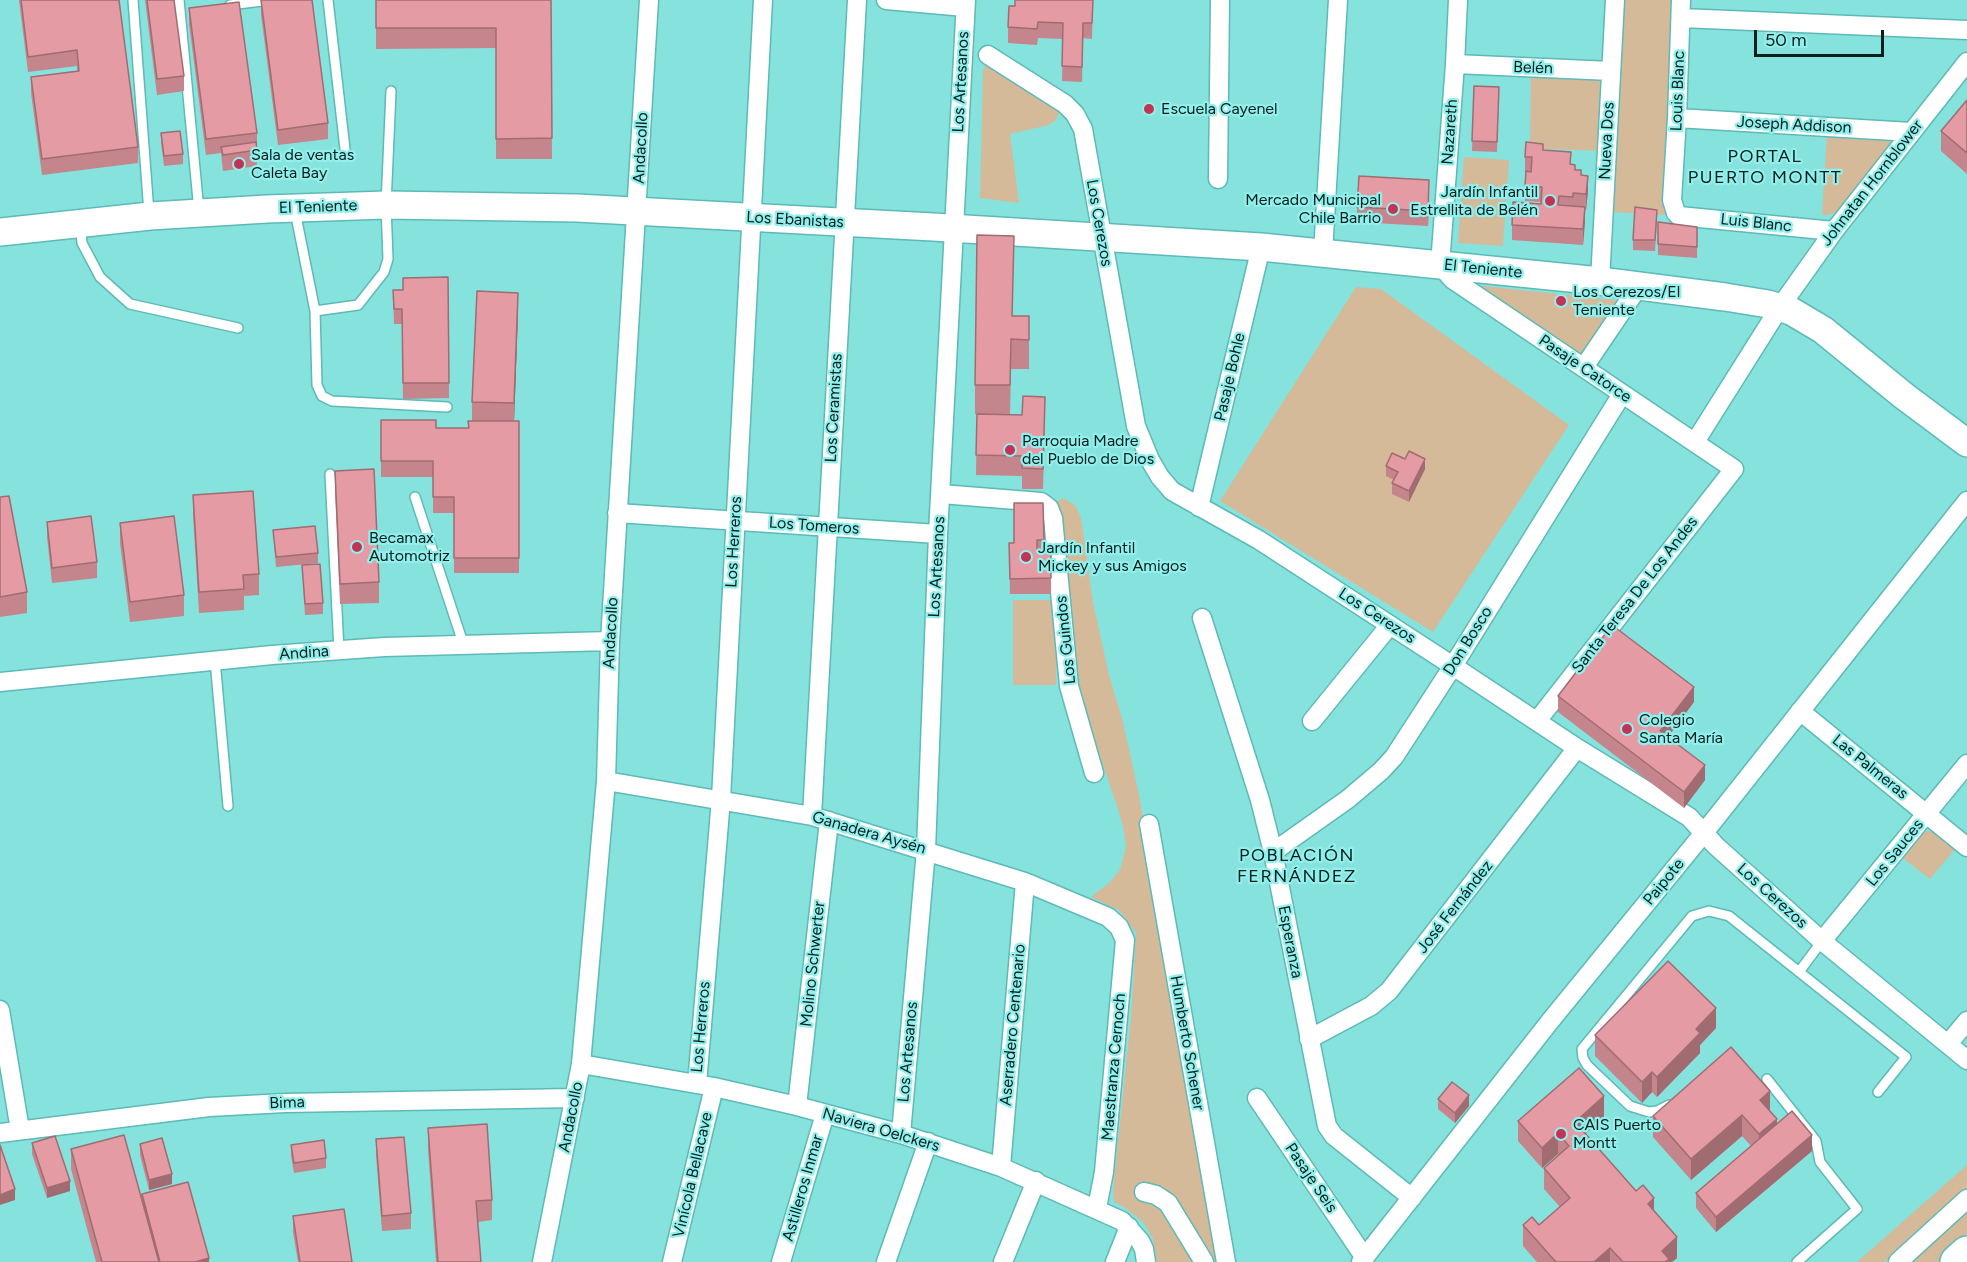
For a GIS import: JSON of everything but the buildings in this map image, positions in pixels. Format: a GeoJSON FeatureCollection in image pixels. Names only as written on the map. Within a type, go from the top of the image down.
{"type":"FeatureCollection","features":[{"type":"Feature","properties":{"kind":"highway"},"geometry":{"type":"LineString","coordinates":[[1957,1262],[1967,1253]]}},
{"type":"Feature","properties":{"kind":"main road","name":"El Teniente"},"geometry":{"type":"LineString","coordinates":[[0,232],[150,216],[386,205],[637,211]]}},
{"type":"Feature","properties":{"kind":"main road","name":"Los Ebanistas"},"geometry":{"type":"LineString","coordinates":[[637,211],[954,228]]}},
{"type":"Feature","properties":{"kind":"main road","name":"El Teniente"},"geometry":{"type":"LineString","coordinates":[[954,228],[1323,253],[1600,281],[1725,297],[1780,308],[1799,315],[1823,330],[1904,396],[1967,443]]}},
{"type":"Feature","properties":{"kind":"street","name":"Andacollo"},"geometry":{"type":"LineString","coordinates":[[542,1262],[581,1064],[606,781],[617,513],[650,0]]}},
{"type":"Feature","properties":{"kind":"street","name":"Los Herreros"},"geometry":{"type":"LineString","coordinates":[[705,1085],[763,0]]}},
{"type":"Feature","properties":{"kind":"street","name":"Los Ceramistas"},"geometry":{"type":"LineString","coordinates":[[821,819],[828,527],[857,0]]}},
{"type":"Feature","properties":{"kind":"street"},"geometry":{"type":"LineString","coordinates":[[886,0],[965,4]]}},
{"type":"Feature","properties":{"kind":"street"},"geometry":{"type":"LineString","coordinates":[[1218,179],[1220,0]]}},
{"type":"Feature","properties":{"kind":"street"},"geometry":{"type":"LineString","coordinates":[[1323,253],[1338,0]]}},
{"type":"Feature","properties":{"kind":"street","name":"Nazareth"},"geometry":{"type":"LineString","coordinates":[[1440,265],[1458,0]]}},
{"type":"Feature","properties":{"kind":"street","name":"Nueva Dos"},"geometry":{"type":"LineString","coordinates":[[1600,281],[1615,0]]}},
{"type":"Feature","properties":{"kind":"street","name":"Los Artesanos"},"geometry":{"type":"LineString","coordinates":[[901,1134],[926,850],[938,534],[965,4]]}},
{"type":"Feature","properties":{"kind":"street"},"geometry":{"type":"LineString","coordinates":[[1681,9],[1967,30]]}},
{"type":"Feature","properties":{"kind":"street","name":"Louis Blanc"},"geometry":{"type":"LineString","coordinates":[[1678,216],[1672,200],[1681,9]]}},
{"type":"Feature","properties":{"kind":"street","name":"Los Cerezos"},"geometry":{"type":"LineString","coordinates":[[988,55],[1065,104],[1075,114],[1083,129],[1136,426],[1142,444],[1160,477],[1172,491],[1259,540],[1577,748],[1689,817],[1703,834],[1822,941],[1967,1060]]}},
{"type":"Feature","properties":{"kind":"street","name":"Johnatan Hornblower"},"geometry":{"type":"LineString","coordinates":[[1780,308],[1834,231],[1967,62]]}},
{"type":"Feature","properties":{"kind":"street","name":"Belén"},"geometry":{"type":"LineString","coordinates":[[1455,64],[1611,71]]}},
{"type":"Feature","properties":{"kind":"street","name":"Joseph Addison"},"geometry":{"type":"LineString","coordinates":[[1677,118],[1911,132]]}},
{"type":"Feature","properties":{"kind":"street","name":"Luis Blanc"},"geometry":{"type":"LineString","coordinates":[[1678,216],[1834,231]]}},
{"type":"Feature","properties":{"kind":"street","name":"Pasaje Bohle"},"geometry":{"type":"LineString","coordinates":[[1199,507],[1261,248]]}},
{"type":"Feature","properties":{"kind":"street","name":"Pasaje Catorce"},"geometry":{"type":"LineString","coordinates":[[1440,265],[1452,279],[1734,469]]}},
{"type":"Feature","properties":{"kind":"street"},"geometry":{"type":"LineString","coordinates":[[1584,368],[1639,286]]}},
{"type":"Feature","properties":{"kind":"street"},"geometry":{"type":"LineString","coordinates":[[1695,442],[1780,308]]}},
{"type":"Feature","properties":{"kind":"street","name":"Don Bosco"},"geometry":{"type":"LineString","coordinates":[[1273,852],[1330,814],[1381,771],[1394,757],[1622,394]]}},
{"type":"Feature","properties":{"kind":"street","name":"Santa Teresa De Los Andes"},"geometry":{"type":"LineString","coordinates":[[1537,721],[1734,469]]}},
{"type":"Feature","properties":{"kind":"street","name":"Los Guindos"},"geometry":{"type":"LineString","coordinates":[[941,494],[1041,502],[1049,508],[1053,518],[1069,686],[1094,773]]}},
{"type":"Feature","properties":{"kind":"street","name":"Paipote"},"geometry":{"type":"LineString","coordinates":[[1363,1260],[1551,1020],[1703,834],[1967,501]]}},
{"type":"Feature","properties":{"kind":"street","name":"Los Tomeros"},"geometry":{"type":"LineString","coordinates":[[617,513],[938,534]]}},
{"type":"Feature","properties":{"kind":"street","name":"Esperanza"},"geometry":{"type":"LineString","coordinates":[[1202,618],[1260,801],[1273,852],[1327,1126],[1334,1136],[1412,1198]]}},
{"type":"Feature","properties":{"kind":"street"},"geometry":{"type":"LineString","coordinates":[[1312,721],[1390,625]]}},
{"type":"Feature","properties":{"kind":"street","name":"Andina"},"geometry":{"type":"LineString","coordinates":[[0,682],[339,650],[610,641]]}},
{"type":"Feature","properties":{"kind":"street","name":"Las Palmeras"},"geometry":{"type":"LineString","coordinates":[[1800,711],[1967,847]]}},
{"type":"Feature","properties":{"kind":"street","name":"José Fernández"},"geometry":{"type":"LineString","coordinates":[[1309,1039],[1371,1006],[1389,991],[1577,748]]}},
{"type":"Feature","properties":{"kind":"street","name":"Los Sauces"},"geometry":{"type":"LineString","coordinates":[[1822,941],[1967,764]]}},
{"type":"Feature","properties":{"kind":"street","name":"Ganadera Aysén"},"geometry":{"type":"LineString","coordinates":[[606,781],[721,799],[821,819],[1025,882],[1108,917],[1119,927]]}},
{"type":"Feature","properties":{"kind":"street","name":"Molino Schwerter"},"geometry":{"type":"LineString","coordinates":[[796,1106],[821,819]]}},
{"type":"Feature","properties":{"kind":"street","name":"Humberto Schener"},"geometry":{"type":"LineString","coordinates":[[1149,824],[1226,1262]]}},
{"type":"Feature","properties":{"kind":"street","name":"Aserradero Centenario"},"geometry":{"type":"LineString","coordinates":[[1001,1167],[1025,882]]}},
{"type":"Feature","properties":{"kind":"street","name":"Maestranza Cernoch"},"geometry":{"type":"LineString","coordinates":[[1097,1208],[1104,1172],[1125,940],[1119,927]]}},
{"type":"Feature","properties":{"kind":"street"},"geometry":{"type":"LineString","coordinates":[[0,1010],[20,1130]]}},
{"type":"Feature","properties":{"kind":"street"},"geometry":{"type":"LineString","coordinates":[[1948,1044],[1967,1021]]}},
{"type":"Feature","properties":{"kind":"street","name":"Naviera Oelckers"},"geometry":{"type":"LineString","coordinates":[[581,1064],[705,1085],[796,1106],[901,1134],[1001,1167],[1115,1216],[1129,1227],[1144,1249],[1146,1262]]}},
{"type":"Feature","properties":{"kind":"street","name":"Vinícola Bellacave"},"geometry":{"type":"LineString","coordinates":[[672,1262],[705,1085]]}},
{"type":"Feature","properties":{"kind":"street","name":"Bima"},"geometry":{"type":"LineString","coordinates":[[0,1133],[209,1107],[285,1102],[575,1098]]}},
{"type":"Feature","properties":{"kind":"street","name":"Pasaje Seis"},"geometry":{"type":"LineString","coordinates":[[1257,1098],[1363,1260]]}},
{"type":"Feature","properties":{"kind":"street","name":"Astilleros Inmar"},"geometry":{"type":"LineString","coordinates":[[781,1262],[825,1114]]}},
{"type":"Feature","properties":{"kind":"street"},"geometry":{"type":"LineString","coordinates":[[886,1262],[928,1143]]}},
{"type":"Feature","properties":{"kind":"street"},"geometry":{"type":"LineString","coordinates":[[1003,1262],[1036,1181]]}},
{"type":"Feature","properties":{"kind":"street"},"geometry":{"type":"LineString","coordinates":[[1144,1192],[1156,1195],[1168,1203],[1204,1262]]}},
{"type":"Feature","properties":{"kind":"street"},"geometry":{"type":"LineString","coordinates":[[1898,1262],[1967,1199]]}},
{"type":"Feature","properties":{"kind":"street"},"geometry":{"type":"LineString","coordinates":[[1115,1262],[1129,1227]]}},
{"type":"Feature","properties":{"kind":"lane"},"geometry":{"type":"LineString","coordinates":[[133,0],[150,216]]}},
{"type":"Feature","properties":{"kind":"lane"},"geometry":{"type":"LineString","coordinates":[[179,0],[200,213]]}},
{"type":"Feature","properties":{"kind":"lane"},"geometry":{"type":"LineString","coordinates":[[225,5],[270,0]]}},
{"type":"Feature","properties":{"kind":"lane"},"geometry":{"type":"LineString","coordinates":[[328,0],[345,149]]}},
{"type":"Feature","properties":{"kind":"lane"},"geometry":{"type":"LineString","coordinates":[[180,11],[191,10]]}},
{"type":"Feature","properties":{"kind":"lane"},"geometry":{"type":"LineString","coordinates":[[315,311],[358,305],[384,272],[388,260],[386,205],[391,91]]}},
{"type":"Feature","properties":{"kind":"lane"},"geometry":{"type":"LineString","coordinates":[[295,208],[315,311],[317,385],[322,396],[332,401],[447,407]]}},
{"type":"Feature","properties":{"kind":"lane"},"geometry":{"type":"LineString","coordinates":[[80,223],[82,243],[100,277],[130,304],[238,327]]}},
{"type":"Feature","properties":{"kind":"lane"},"geometry":{"type":"LineString","coordinates":[[330,474],[339,650]]}},
{"type":"Feature","properties":{"kind":"lane"},"geometry":{"type":"LineString","coordinates":[[415,497],[464,646]]}},
{"type":"Feature","properties":{"kind":"lane"},"geometry":{"type":"LineString","coordinates":[[215,660],[228,806]]}},
{"type":"Feature","properties":{"kind":"lane"},"geometry":{"type":"LineString","coordinates":[[1674,1100],[1658,1111],[1636,1110],[1587,1065],[1582,1049],[1692,916],[1709,911],[1729,916],[1906,1057],[1878,1092]]}},
{"type":"Feature","properties":{"kind":"lane"},"geometry":{"type":"LineString","coordinates":[[1799,972],[1822,941]]}},
{"type":"Feature","properties":{"kind":"lane"},"geometry":{"type":"LineString","coordinates":[[1767,1079],[1816,1141],[1820,1162],[1857,1209],[1797,1262]]}},
{"type":"Feature","properties":{"kind":"shaded area"},"geometry":{"type":"Polygon","coordinates":[[[1623,0],[1679,0],[1668,215],[1610,212],[1623,0]]]}},
{"type":"Feature","properties":{"kind":"shaded area"},"geometry":{"type":"Polygon","coordinates":[[[990,62],[1060,111],[1055,121],[1049,125],[1010,134],[1019,203],[980,198],[983,71],[985,65],[990,62]]]}},
{"type":"Feature","properties":{"kind":"shaded area"},"geometry":{"type":"Polygon","coordinates":[[[1531,74],[1601,77],[1599,151],[1530,148],[1531,74]]]}},
{"type":"Feature","properties":{"kind":"shaded area"},"geometry":{"type":"Polygon","coordinates":[[[1827,133],[1885,136],[1891,148],[1836,212],[1822,215],[1827,133]]]}},
{"type":"Feature","properties":{"kind":"shaded area"},"geometry":{"type":"Polygon","coordinates":[[[1464,157],[1509,160],[1503,246],[1458,243],[1464,157]]]}},
{"type":"Feature","properties":{"kind":"shaded area"},"geometry":{"type":"Polygon","coordinates":[[[1483,286],[1615,300],[1619,303],[1583,358],[1480,288],[1483,286]]]}},
{"type":"Feature","properties":{"kind":"shaded area"},"geometry":{"type":"Polygon","coordinates":[[[1356,287],[1381,289],[1569,425],[1433,632],[1220,501],[1356,287]]]}},
{"type":"Feature","properties":{"kind":"shaded area"},"geometry":{"type":"Polygon","coordinates":[[[1063,498],[1075,505],[1081,518],[1093,602],[1139,795],[1221,1262],[1157,1262],[1153,1239],[1144,1223],[1114,1202],[1113,1190],[1131,1017],[1136,933],[1119,910],[1091,897],[1109,883],[1120,870],[1126,847],[1117,806],[1075,684],[1056,502],[1063,498]]]}},
{"type":"Feature","properties":{"kind":"shaded area"},"geometry":{"type":"Polygon","coordinates":[[[1013,600],[1056,600],[1056,685],[1013,685],[1013,600]]]}},
{"type":"Feature","properties":{"kind":"shaded area"},"geometry":{"type":"Polygon","coordinates":[[[1929,831],[1938,833],[1957,847],[1930,879],[1900,856],[1920,834],[1929,831]]]}},
{"type":"Feature","properties":{"kind":"shaded area"},"geometry":{"type":"Polygon","coordinates":[[[1967,1165],[1967,1187],[1884,1262],[1857,1262],[1967,1165]]]}},
{"type":"Feature","properties":{"kind":"shaded area"},"geometry":{"type":"Polygon","coordinates":[[[1967,1210],[1967,1233],[1938,1262],[1911,1262],[1967,1210]]]}},
{"type":"Feature","properties":{"kind":"place","name":"Escuela Cayenel"},"geometry":{"type":"Point","coordinates":[1149,109]}},
{"type":"Feature","properties":{"kind":"place","name":"Sala de ventas Caleta Bay"},"geometry":{"type":"Point","coordinates":[239,164]}},
{"type":"Feature","properties":{"kind":"place","name":"Jardín Infantil Estrellita de Belén"},"geometry":{"type":"Point","coordinates":[1550,201]}},
{"type":"Feature","properties":{"kind":"place","name":"Mercado Municipal Chile Barrio"},"geometry":{"type":"Point","coordinates":[1393,209]}},
{"type":"Feature","properties":{"kind":"place","name":"Los Cerezos/El Teniente"},"geometry":{"type":"Point","coordinates":[1561,301]}},
{"type":"Feature","properties":{"kind":"place","name":"Parroquia Madre del Pueblo de Dios"},"geometry":{"type":"Point","coordinates":[1010,450]}},
{"type":"Feature","properties":{"kind":"place","name":"Becamax Automotriz"},"geometry":{"type":"Point","coordinates":[357,547]}},
{"type":"Feature","properties":{"kind":"place","name":"Jardín Infantil Mickey y sus Amigos"},"geometry":{"type":"Point","coordinates":[1026,557]}},
{"type":"Feature","properties":{"kind":"place","name":"Colegio Santa María"},"geometry":{"type":"Point","coordinates":[1627,729]}},
{"type":"Feature","properties":{"kind":"place","name":"CAIS Puerto Montt"},"geometry":{"type":"Point","coordinates":[1561,1134]}},
{"type":"Feature","properties":{"kind":"district","name":"PORTAL PUERTO MONTT"},"geometry":{"type":"Point","coordinates":[1765,167]}},
{"type":"Feature","properties":{"kind":"district","name":"POBLACIÓN FERNÁNDEZ"},"geometry":{"type":"Point","coordinates":[1297,866]}}]}
